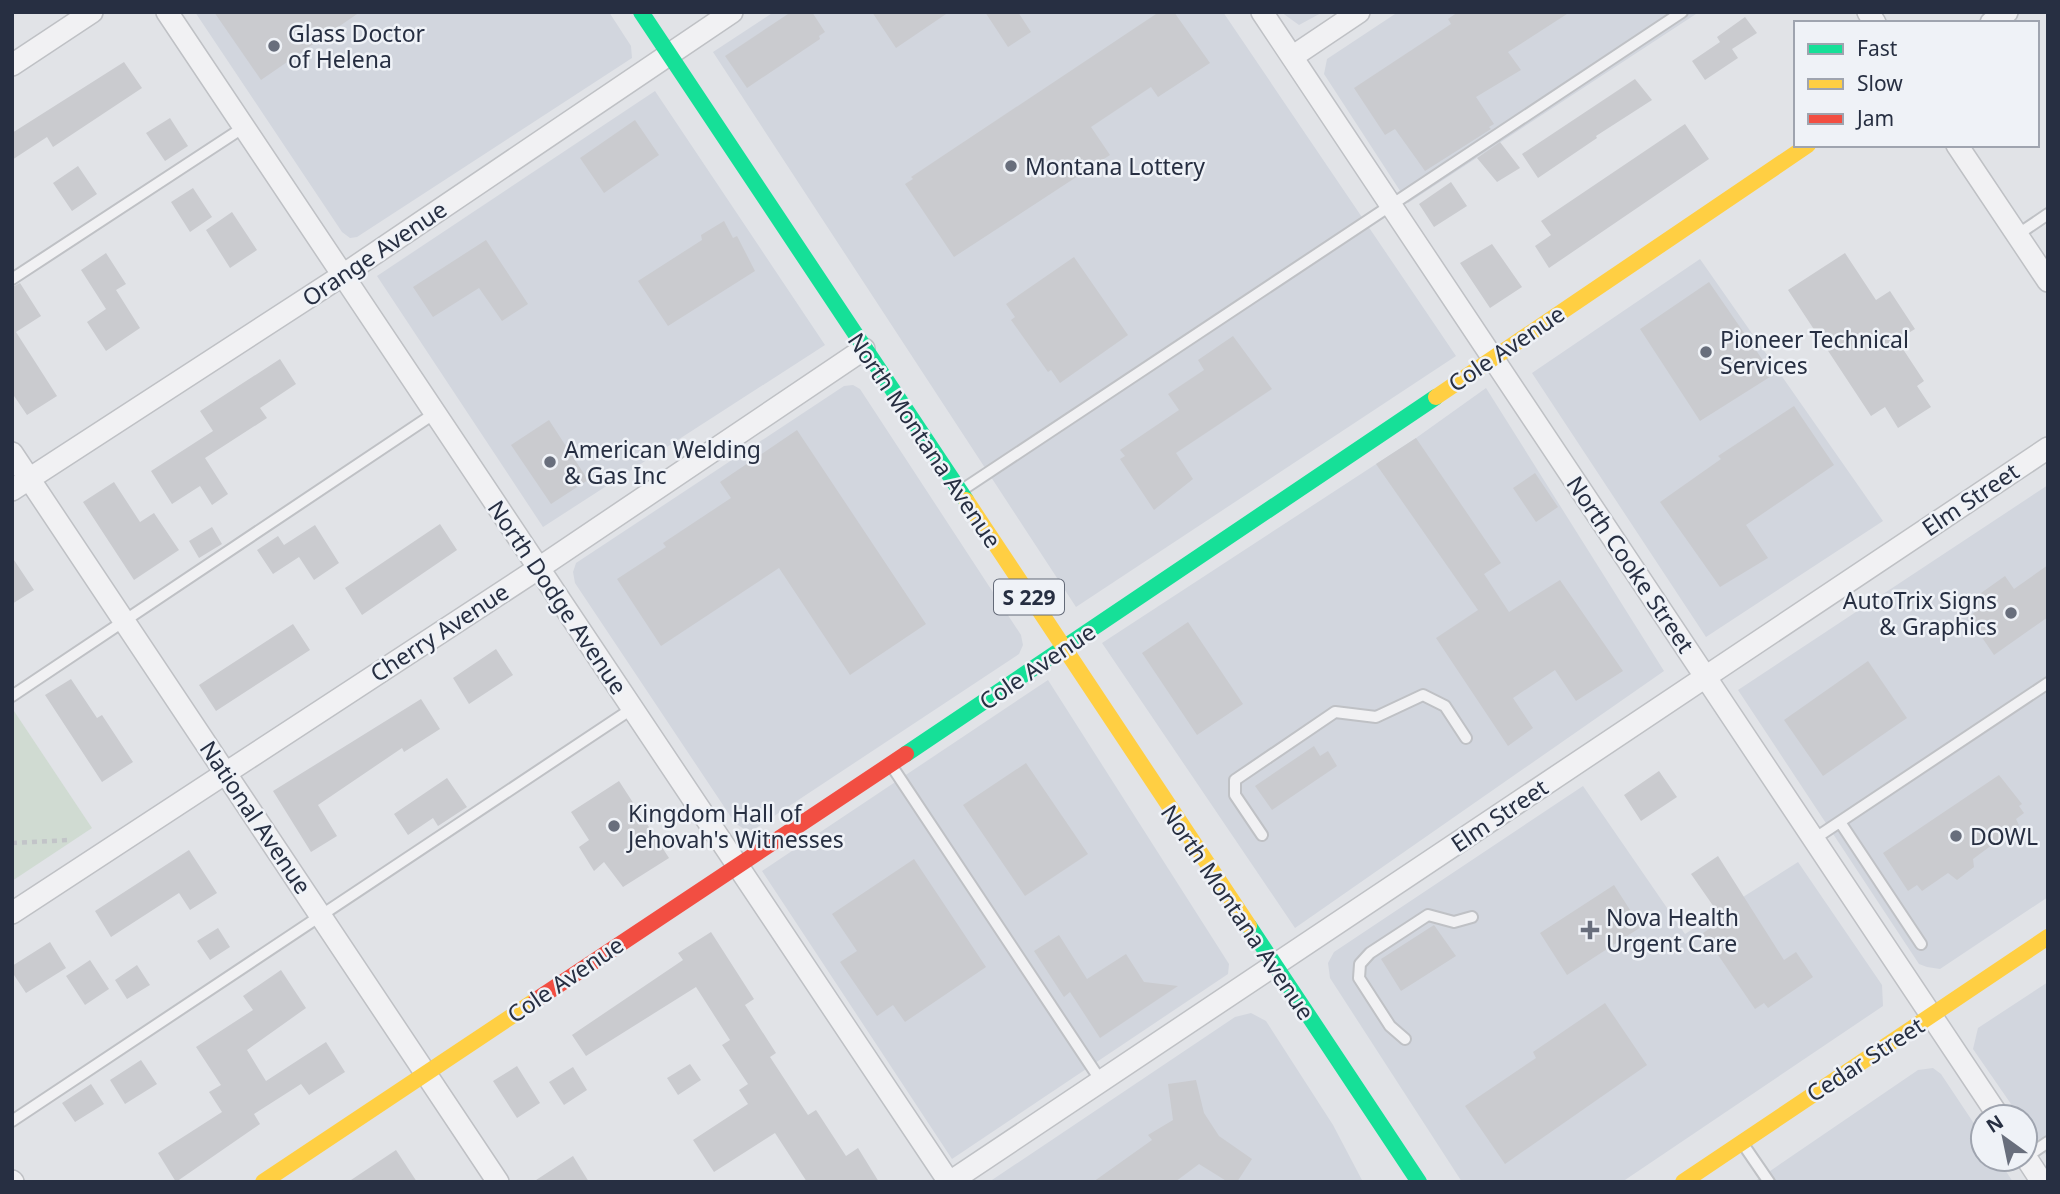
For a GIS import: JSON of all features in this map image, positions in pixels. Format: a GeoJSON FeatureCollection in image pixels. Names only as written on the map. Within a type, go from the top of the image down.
{"type":"FeatureCollection","features":[{"type":"Feature","properties":{"kind":"street"},"geometry":{"type":"LineString","coordinates":[[12,65],[92,12]]}},
{"type":"Feature","properties":{"kind":"street","name":"North Dodge Avenue"},"geometry":{"type":"LineString","coordinates":[[167,12],[950,1182]]}},
{"type":"Feature","properties":{"kind":"street","name":"North Montana Avenue"},"geometry":{"type":"LineString","coordinates":[[641,12],[960,491],[1062,650],[1419,1182]]}},
{"type":"Feature","properties":{"kind":"street","name":"Orange Avenue"},"geometry":{"type":"LineString","coordinates":[[21,485],[343,275],[732,12]]}},
{"type":"Feature","properties":{"kind":"street","name":"North Cooke Street"},"geometry":{"type":"LineString","coordinates":[[1262,12],[1990,1103]]}},
{"type":"Feature","properties":{"kind":"street"},"geometry":{"type":"LineString","coordinates":[[1292,57],[1359,12]]}},
{"type":"Feature","properties":{"kind":"street","name":"Cole Avenue"},"geometry":{"type":"LineString","coordinates":[[263,1182],[1062,650],[1805,147]]}},
{"type":"Feature","properties":{"kind":"street"},"geometry":{"type":"LineString","coordinates":[[1958,147],[2048,281]]}},
{"type":"Feature","properties":{"kind":"street","name":"Cherry Avenue"},"geometry":{"type":"LineString","coordinates":[[12,913],[225,771],[539,568],[864,349]]}},
{"type":"Feature","properties":{"kind":"street","name":"Elm Street"},"geometry":{"type":"LineString","coordinates":[[950,1182],[2048,448]]}},
{"type":"Feature","properties":{"kind":"street","name":"National Avenue"},"geometry":{"type":"LineString","coordinates":[[12,453],[21,485],[124,621],[498,1182]]}},
{"type":"Feature","properties":{"kind":"street","name":"Cedar Street"},"geometry":{"type":"LineString","coordinates":[[1683,1182],[2048,937]]}},
{"type":"Feature","properties":{"kind":"lane"},"geometry":{"type":"LineString","coordinates":[[960,491],[1682,12]]}},
{"type":"Feature","properties":{"kind":"lane"},"geometry":{"type":"LineString","coordinates":[[12,279],[244,127]]}},
{"type":"Feature","properties":{"kind":"lane"},"geometry":{"type":"LineString","coordinates":[[2017,235],[2048,214]]}},
{"type":"Feature","properties":{"kind":"lane"},"geometry":{"type":"LineString","coordinates":[[12,696],[435,413]]}},
{"type":"Feature","properties":{"kind":"lane"},"geometry":{"type":"LineString","coordinates":[[1814,839],[2048,683]]}},
{"type":"Feature","properties":{"kind":"lane"},"geometry":{"type":"LineString","coordinates":[[1262,835],[1235,795],[1235,780],[1335,712],[1376,718],[1423,695],[1445,705],[1466,738]]}},
{"type":"Feature","properties":{"kind":"lane"},"geometry":{"type":"LineString","coordinates":[[12,1121],[633,708]]}},
{"type":"Feature","properties":{"kind":"lane"},"geometry":{"type":"LineString","coordinates":[[890,763],[1101,1082]]}},
{"type":"Feature","properties":{"kind":"lane"},"geometry":{"type":"LineString","coordinates":[[1840,822],[1922,944]]}},
{"type":"Feature","properties":{"kind":"lane"},"geometry":{"type":"LineString","coordinates":[[1405,1039],[1391,1026],[1359,978],[1360,964],[1370,953],[1428,915],[1454,922],[1472,916]]}},
{"type":"Feature","properties":{"kind":"lane"},"geometry":{"type":"LineString","coordinates":[[1742,1142],[1769,1182]]}},
{"type":"Feature","properties":{"kind":"path"},"geometry":{"type":"LineString","coordinates":[[12,843],[69,840]]}},
{"type":"Feature","properties":{"kind":"shaded area"},"geometry":{"type":"Polygon","coordinates":[[[195,12],[609,12],[631,46],[632,58],[357,237],[350,238],[342,232],[195,12]]]}},
{"type":"Feature","properties":{"kind":"shaded area"},"geometry":{"type":"Polygon","coordinates":[[[774,12],[1223,12],[1456,356],[1076,607],[713,52],[774,12]]]}},
{"type":"Feature","properties":{"kind":"shaded area"},"geometry":{"type":"Polygon","coordinates":[[[1281,12],[1323,12],[1299,25],[1281,12]]]}},
{"type":"Feature","properties":{"kind":"shaded area"},"geometry":{"type":"Polygon","coordinates":[[[1398,12],[1699,12],[1408,203],[1324,74],[1327,59],[1398,12]]]}},
{"type":"Feature","properties":{"kind":"shaded area"},"geometry":{"type":"Polygon","coordinates":[[[655,91],[825,345],[543,527],[377,276],[655,91]]]}},
{"type":"Feature","properties":{"kind":"shaded area"},"geometry":{"type":"Polygon","coordinates":[[[1700,259],[1883,521],[1706,637],[1532,373],[1700,259]]]}},
{"type":"Feature","properties":{"kind":"shaded area"},"geometry":{"type":"Polygon","coordinates":[[[853,385],[860,389],[1021,635],[1023,645],[1019,654],[753,830],[744,829],[735,823],[575,583],[573,572],[576,563],[844,386],[853,385]]]}},
{"type":"Feature","properties":{"kind":"shaded area"},"geometry":{"type":"Polygon","coordinates":[[[1486,388],[1664,671],[1295,928],[1102,643],[1416,438],[1486,388]]]}},
{"type":"Feature","properties":{"kind":"shaded area"},"geometry":{"type":"Polygon","coordinates":[[[2048,485],[2048,897],[1940,969],[1927,967],[1919,964],[1738,690],[2048,485]]]}},
{"type":"Feature","properties":{"kind":"shaded area"},"geometry":{"type":"Polygon","coordinates":[[[1048,680],[1229,964],[1228,974],[952,1159],[762,871],[1048,680]]]}},
{"type":"Feature","properties":{"kind":"shaded area"},"geometry":{"type":"Polygon","coordinates":[[[12,708],[92,828],[12,881],[12,708]]]}},
{"type":"Feature","properties":{"kind":"shaded area"},"geometry":{"type":"Polygon","coordinates":[[[1583,786],[1685,934],[1798,862],[1882,985],[1883,1006],[1622,1182],[1462,1182],[1330,978],[1328,963],[1334,952],[1583,786]]]}},
{"type":"Feature","properties":{"kind":"shaded area"},"geometry":{"type":"Polygon","coordinates":[[[2048,982],[2048,1158],[2039,1145],[2039,1103],[2010,1103],[1973,1049],[1978,1028],[2048,982]]]}},
{"type":"Feature","properties":{"kind":"shaded area"},"geometry":{"type":"Polygon","coordinates":[[[1251,1013],[1266,1021],[1333,1125],[1363,1182],[989,1182],[1235,1017],[1251,1013]]]}},
{"type":"Feature","properties":{"kind":"shaded area"},"geometry":{"type":"Polygon","coordinates":[[[1933,1068],[1941,1074],[1969,1116],[1969,1173],[2007,1173],[2013,1182],[1754,1182],[1918,1070],[1933,1068]]]}},
{"type":"Feature","properties":{"kind":"building","name":"Glass Doctor of Helena"},"geometry":{"type":"Polygon","coordinates":[[[214,12],[360,12],[261,80],[214,12]]]}},
{"type":"Feature","properties":{"kind":"building"},"geometry":{"type":"Polygon","coordinates":[[[791,12],[812,12],[825,32],[819,36],[820,39],[747,88],[725,56],[791,12]]]}},
{"type":"Feature","properties":{"kind":"building"},"geometry":{"type":"Polygon","coordinates":[[[872,12],[949,12],[896,48],[872,12]]]}},
{"type":"Feature","properties":{"kind":"building"},"geometry":{"type":"Polygon","coordinates":[[[985,12],[1018,12],[1031,32],[1008,47],[985,12]]]}},
{"type":"Feature","properties":{"kind":"building","name":"Montana Lottery"},"geometry":{"type":"Polygon","coordinates":[[[1159,12],[1174,12],[1210,63],[1158,97],[1151,87],[1091,127],[1110,155],[954,257],[905,184],[913,179],[911,177],[1159,12]]]}},
{"type":"Feature","properties":{"kind":"building"},"geometry":{"type":"Polygon","coordinates":[[[1458,12],[1570,12],[1508,52],[1521,70],[1476,97],[1494,124],[1489,127],[1491,129],[1425,171],[1395,129],[1385,135],[1354,88],[1451,24],[1448,19],[1458,12]]]}},
{"type":"Feature","properties":{"kind":"building"},"geometry":{"type":"Polygon","coordinates":[[[1745,17],[1757,33],[1732,49],[1738,58],[1705,80],[1692,61],[1720,42],[1717,37],[1745,17]]]}},
{"type":"Feature","properties":{"kind":"building"},"geometry":{"type":"Polygon","coordinates":[[[124,62],[142,88],[53,147],[47,137],[12,160],[12,133],[124,62]]]}},
{"type":"Feature","properties":{"kind":"building"},"geometry":{"type":"Polygon","coordinates":[[[1635,79],[1652,100],[1538,178],[1522,154],[1635,79]]]}},
{"type":"Feature","properties":{"kind":"building"},"geometry":{"type":"Polygon","coordinates":[[[170,118],[188,146],[165,161],[146,133],[170,118]]]}},
{"type":"Feature","properties":{"kind":"building"},"geometry":{"type":"Polygon","coordinates":[[[635,120],[659,155],[604,193],[580,158],[635,120]]]}},
{"type":"Feature","properties":{"kind":"building"},"geometry":{"type":"Polygon","coordinates":[[[1685,124],[1709,159],[1549,268],[1535,246],[1551,235],[1541,221],[1685,124]]]}},
{"type":"Feature","properties":{"kind":"building"},"geometry":{"type":"Polygon","coordinates":[[[1500,142],[1520,168],[1497,182],[1477,158],[1500,142]]]}},
{"type":"Feature","properties":{"kind":"building"},"geometry":{"type":"Polygon","coordinates":[[[78,166],[97,194],[72,211],[53,183],[78,166]]]}},
{"type":"Feature","properties":{"kind":"building"},"geometry":{"type":"Polygon","coordinates":[[[1451,182],[1467,206],[1434,227],[1419,204],[1451,182]]]}},
{"type":"Feature","properties":{"kind":"building"},"geometry":{"type":"Polygon","coordinates":[[[193,188],[212,217],[190,232],[171,202],[193,188]]]}},
{"type":"Feature","properties":{"kind":"building"},"geometry":{"type":"Polygon","coordinates":[[[232,212],[257,250],[230,268],[206,230],[232,212]]]}},
{"type":"Feature","properties":{"kind":"building"},"geometry":{"type":"Polygon","coordinates":[[[724,221],[733,238],[737,236],[755,271],[668,326],[638,281],[702,240],[701,235],[724,221]]]}},
{"type":"Feature","properties":{"kind":"building"},"geometry":{"type":"Polygon","coordinates":[[[486,240],[528,304],[502,321],[479,288],[433,317],[413,287],[486,240]]]}},
{"type":"Feature","properties":{"kind":"building"},"geometry":{"type":"Polygon","coordinates":[[[1492,244],[1522,287],[1490,308],[1460,263],[1492,244]]]}},
{"type":"Feature","properties":{"kind":"building"},"geometry":{"type":"Polygon","coordinates":[[[106,253],[126,284],[116,290],[140,328],[106,351],[87,322],[106,309],[81,270],[106,253]]]}},
{"type":"Feature","properties":{"kind":"building"},"geometry":{"type":"Polygon","coordinates":[[[1845,253],[1876,300],[1890,291],[1915,329],[1897,340],[1924,381],[1917,386],[1931,407],[1898,428],[1885,407],[1871,416],[1788,290],[1845,253]]]}},
{"type":"Feature","properties":{"kind":"building"},"geometry":{"type":"Polygon","coordinates":[[[1074,257],[1128,335],[1060,383],[1051,370],[1048,372],[1011,320],[1015,317],[1006,304],[1074,257]]]}},
{"type":"Feature","properties":{"kind":"building","name":"Pioneer Technical Services"},"geometry":{"type":"Polygon","coordinates":[[[1709,282],[1773,375],[1700,421],[1640,329],[1709,282]]]}},
{"type":"Feature","properties":{"kind":"building"},"geometry":{"type":"Polygon","coordinates":[[[20,283],[41,316],[16,332],[57,396],[27,415],[12,393],[12,287],[20,283]]]}},
{"type":"Feature","properties":{"kind":"building"},"geometry":{"type":"Polygon","coordinates":[[[1233,336],[1272,389],[1176,453],[1193,479],[1154,510],[1120,459],[1125,456],[1120,450],[1179,410],[1168,394],[1204,370],[1198,360],[1233,336]]]}},
{"type":"Feature","properties":{"kind":"building"},"geometry":{"type":"Polygon","coordinates":[[[280,359],[296,384],[260,408],[267,418],[205,458],[228,494],[212,505],[200,486],[172,504],[151,471],[213,431],[200,411],[280,359]]]}},
{"type":"Feature","properties":{"kind":"building"},"geometry":{"type":"Polygon","coordinates":[[[1794,406],[1834,465],[1746,525],[1768,558],[1720,587],[1660,502],[1721,459],[1718,456],[1794,406]]]}},
{"type":"Feature","properties":{"kind":"building","name":"American Welding & Gas Inc"},"geometry":{"type":"Polygon","coordinates":[[[549,420],[588,480],[551,504],[511,445],[549,420]]]}},
{"type":"Feature","properties":{"kind":"building"},"geometry":{"type":"Polygon","coordinates":[[[797,430],[926,624],[850,675],[779,568],[661,646],[617,579],[666,547],[663,543],[731,498],[720,482],[797,430]]]}},
{"type":"Feature","properties":{"kind":"building"},"geometry":{"type":"Polygon","coordinates":[[[1416,438],[1501,563],[1484,574],[1509,612],[1560,580],[1623,671],[1576,701],[1555,670],[1513,698],[1533,728],[1508,746],[1436,638],[1478,610],[1376,464],[1416,438]]]}},
{"type":"Feature","properties":{"kind":"building"},"geometry":{"type":"Polygon","coordinates":[[[1535,473],[1558,507],[1536,522],[1513,488],[1535,473]]]}},
{"type":"Feature","properties":{"kind":"building"},"geometry":{"type":"Polygon","coordinates":[[[114,482],[140,522],[154,513],[179,550],[134,580],[83,502],[114,482]]]}},
{"type":"Feature","properties":{"kind":"building"},"geometry":{"type":"Polygon","coordinates":[[[440,524],[457,550],[362,615],[345,588],[440,524]]]}},
{"type":"Feature","properties":{"kind":"building"},"geometry":{"type":"Polygon","coordinates":[[[315,525],[339,563],[314,580],[299,557],[273,574],[257,550],[278,536],[284,545],[315,525]]]}},
{"type":"Feature","properties":{"kind":"building"},"geometry":{"type":"Polygon","coordinates":[[[212,527],[222,544],[199,558],[189,541],[212,527]]]}},
{"type":"Feature","properties":{"kind":"building"},"geometry":{"type":"Polygon","coordinates":[[[12,557],[34,590],[12,604],[12,557]]]}},
{"type":"Feature","properties":{"kind":"building","name":"AutoTrix Signs & Graphics"},"geometry":{"type":"Polygon","coordinates":[[[2048,565],[2048,617],[1994,655],[1968,617],[1981,608],[1974,598],[2005,576],[2014,589],[2048,565]]]}},
{"type":"Feature","properties":{"kind":"building"},"geometry":{"type":"Polygon","coordinates":[[[1188,622],[1243,704],[1197,735],[1142,653],[1188,622]]]}},
{"type":"Feature","properties":{"kind":"building"},"geometry":{"type":"Polygon","coordinates":[[[293,624],[310,650],[216,711],[199,685],[293,624]]]}},
{"type":"Feature","properties":{"kind":"building"},"geometry":{"type":"Polygon","coordinates":[[[496,649],[513,675],[469,704],[453,678],[496,649]]]}},
{"type":"Feature","properties":{"kind":"building"},"geometry":{"type":"Polygon","coordinates":[[[1868,661],[1907,718],[1823,776],[1784,720],[1868,661]]]}},
{"type":"Feature","properties":{"kind":"building"},"geometry":{"type":"Polygon","coordinates":[[[71,679],[97,718],[102,715],[133,762],[102,782],[45,695],[71,679]]]}},
{"type":"Feature","properties":{"kind":"building"},"geometry":{"type":"Polygon","coordinates":[[[421,699],[440,729],[404,752],[402,748],[318,805],[337,836],[311,852],[273,791],[421,699]]]}},
{"type":"Feature","properties":{"kind":"building"},"geometry":{"type":"Polygon","coordinates":[[[1314,746],[1320,756],[1328,751],[1337,766],[1272,810],[1255,786],[1314,746]]]}},
{"type":"Feature","properties":{"kind":"building"},"geometry":{"type":"Polygon","coordinates":[[[1026,763],[1088,854],[1025,896],[963,805],[1026,763]]]}},
{"type":"Feature","properties":{"kind":"building"},"geometry":{"type":"Polygon","coordinates":[[[1659,771],[1677,797],[1641,821],[1624,795],[1659,771]]]}},
{"type":"Feature","properties":{"kind":"building","name":"DOWL"},"geometry":{"type":"Polygon","coordinates":[[[1999,775],[2022,804],[2019,806],[2024,813],[2016,819],[2019,825],[1973,859],[1974,867],[1957,880],[1948,873],[1922,891],[1917,885],[1908,891],[1883,853],[1999,775]]]}},
{"type":"Feature","properties":{"kind":"building"},"geometry":{"type":"Polygon","coordinates":[[[447,778],[467,807],[438,826],[433,818],[408,835],[394,814],[447,778]]]}},
{"type":"Feature","properties":{"kind":"building","name":"Kingdom Hall of Jehovah's Witnesses"},"geometry":{"type":"Polygon","coordinates":[[[619,781],[669,858],[623,887],[604,862],[594,871],[579,847],[589,840],[571,812],[619,781]]]}},
{"type":"Feature","properties":{"kind":"building"},"geometry":{"type":"Polygon","coordinates":[[[189,850],[217,893],[190,910],[179,893],[111,937],[95,911],[189,850]]]}},
{"type":"Feature","properties":{"kind":"building"},"geometry":{"type":"Polygon","coordinates":[[[1718,856],[1784,960],[1796,952],[1813,977],[1768,1008],[1764,1003],[1755,1009],[1703,933],[1723,920],[1691,874],[1718,856]]]}},
{"type":"Feature","properties":{"kind":"building"},"geometry":{"type":"Polygon","coordinates":[[[914,859],[986,967],[905,1022],[893,1005],[877,1016],[840,962],[857,951],[832,914],[914,859]]]}},
{"type":"Feature","properties":{"kind":"building","name":"Nova Health Urgent Care"},"geometry":{"type":"Polygon","coordinates":[[[1614,885],[1641,927],[1567,975],[1540,933],[1614,885]]]}},
{"type":"Feature","properties":{"kind":"building"},"geometry":{"type":"Polygon","coordinates":[[[1434,925],[1456,956],[1401,991],[1381,959],[1434,925]]]}},
{"type":"Feature","properties":{"kind":"building"},"geometry":{"type":"Polygon","coordinates":[[[218,928],[230,947],[210,960],[197,941],[218,928]]]}},
{"type":"Feature","properties":{"kind":"building"},"geometry":{"type":"Polygon","coordinates":[[[711,932],[754,999],[745,1005],[776,1053],[770,1057],[808,1115],[816,1110],[846,1156],[858,1148],[879,1182],[807,1182],[775,1133],[714,1172],[693,1140],[748,1104],[739,1090],[748,1084],[722,1045],[730,1040],[696,987],[586,1056],[572,1035],[683,960],[678,953],[711,932]]]}},
{"type":"Feature","properties":{"kind":"building"},"geometry":{"type":"Polygon","coordinates":[[[1059,935],[1087,979],[1126,954],[1144,982],[1178,986],[1100,1038],[1070,992],[1064,997],[1034,951],[1059,935]]]}},
{"type":"Feature","properties":{"kind":"building"},"geometry":{"type":"Polygon","coordinates":[[[50,942],[66,968],[26,993],[12,972],[12,966],[50,942]]]}},
{"type":"Feature","properties":{"kind":"building"},"geometry":{"type":"Polygon","coordinates":[[[90,960],[109,989],[85,1005],[66,976],[90,960]]]}},
{"type":"Feature","properties":{"kind":"building"},"geometry":{"type":"Polygon","coordinates":[[[137,965],[150,985],[127,999],[115,980],[137,965]]]}},
{"type":"Feature","properties":{"kind":"building"},"geometry":{"type":"Polygon","coordinates":[[[281,970],[306,1008],[247,1050],[266,1081],[326,1042],[345,1072],[309,1095],[301,1084],[254,1114],[260,1124],[176,1182],[158,1153],[222,1112],[209,1092],[221,1085],[196,1047],[253,1010],[243,996],[281,970]]]}},
{"type":"Feature","properties":{"kind":"building"},"geometry":{"type":"Polygon","coordinates":[[[1605,1003],[1647,1065],[1505,1164],[1465,1106],[1536,1058],[1533,1052],[1605,1003]]]}},
{"type":"Feature","properties":{"kind":"building"},"geometry":{"type":"Polygon","coordinates":[[[141,1060],[157,1084],[125,1104],[110,1080],[141,1060]]]}},
{"type":"Feature","properties":{"kind":"building"},"geometry":{"type":"Polygon","coordinates":[[[690,1064],[701,1080],[678,1095],[667,1078],[690,1064]]]}},
{"type":"Feature","properties":{"kind":"building"},"geometry":{"type":"Polygon","coordinates":[[[517,1066],[540,1103],[517,1118],[493,1081],[517,1066]]]}},
{"type":"Feature","properties":{"kind":"building"},"geometry":{"type":"Polygon","coordinates":[[[573,1067],[587,1090],[564,1105],[549,1082],[573,1067]]]}},
{"type":"Feature","properties":{"kind":"building"},"geometry":{"type":"Polygon","coordinates":[[[1196,1080],[1204,1113],[1219,1136],[1252,1159],[1237,1182],[1228,1182],[1199,1164],[1175,1182],[1093,1182],[1152,1140],[1148,1135],[1173,1120],[1168,1084],[1196,1080]]]}},
{"type":"Feature","properties":{"kind":"building"},"geometry":{"type":"Polygon","coordinates":[[[91,1084],[104,1104],[75,1122],[62,1103],[91,1084]]]}},
{"type":"Feature","properties":{"kind":"building"},"geometry":{"type":"Polygon","coordinates":[[[396,1150],[417,1182],[348,1182],[396,1150]]]}},
{"type":"Feature","properties":{"kind":"building"},"geometry":{"type":"Polygon","coordinates":[[[573,1156],[589,1182],[533,1182],[573,1156]]]}},
{"type":"Feature","properties":{"kind":"traffic: fast"},"geometry":{"type":"LineString","coordinates":[[641,12],[966,500]]}},
{"type":"Feature","properties":{"kind":"traffic: fast"},"geometry":{"type":"LineString","coordinates":[[906,754],[1436,397]]}},
{"type":"Feature","properties":{"kind":"traffic: fast"},"geometry":{"type":"LineString","coordinates":[[1249,926],[1419,1182]]}},
{"type":"Feature","properties":{"kind":"traffic: slow"},"geometry":{"type":"LineString","coordinates":[[1436,397],[1805,147]]}},
{"type":"Feature","properties":{"kind":"traffic: slow"},"geometry":{"type":"LineString","coordinates":[[966,500],[1249,926]]}},
{"type":"Feature","properties":{"kind":"traffic: slow"},"geometry":{"type":"LineString","coordinates":[[1683,1182],[2048,937]]}},
{"type":"Feature","properties":{"kind":"traffic: slow"},"geometry":{"type":"LineString","coordinates":[[263,1182],[536,1000]]}},
{"type":"Feature","properties":{"kind":"traffic: jam"},"geometry":{"type":"LineString","coordinates":[[536,1000],[906,754]]}},
{"type":"Feature","properties":{"kind":"place","name":"Glass Doctor of Helena"},"geometry":{"type":"Point","coordinates":[274,46]}},
{"type":"Feature","properties":{"kind":"place","name":"Montana Lottery"},"geometry":{"type":"Point","coordinates":[1011,166]}},
{"type":"Feature","properties":{"kind":"place","name":"Pioneer Technical Services"},"geometry":{"type":"Point","coordinates":[1706,352]}},
{"type":"Feature","properties":{"kind":"place","name":"American Welding & Gas Inc"},"geometry":{"type":"Point","coordinates":[550,462]}},
{"type":"Feature","properties":{"kind":"place","name":"AutoTrix Signs & Graphics"},"geometry":{"type":"Point","coordinates":[2011,613]}},
{"type":"Feature","properties":{"kind":"place","name":"Kingdom Hall of Jehovah's Witnesses"},"geometry":{"type":"Point","coordinates":[614,826]}},
{"type":"Feature","properties":{"kind":"place","name":"DOWL"},"geometry":{"type":"Point","coordinates":[1956,836]}},
{"type":"Feature","properties":{"kind":"place","name":"Nova Health Urgent Care"},"geometry":{"type":"Point","coordinates":[1590,930]}}]}
